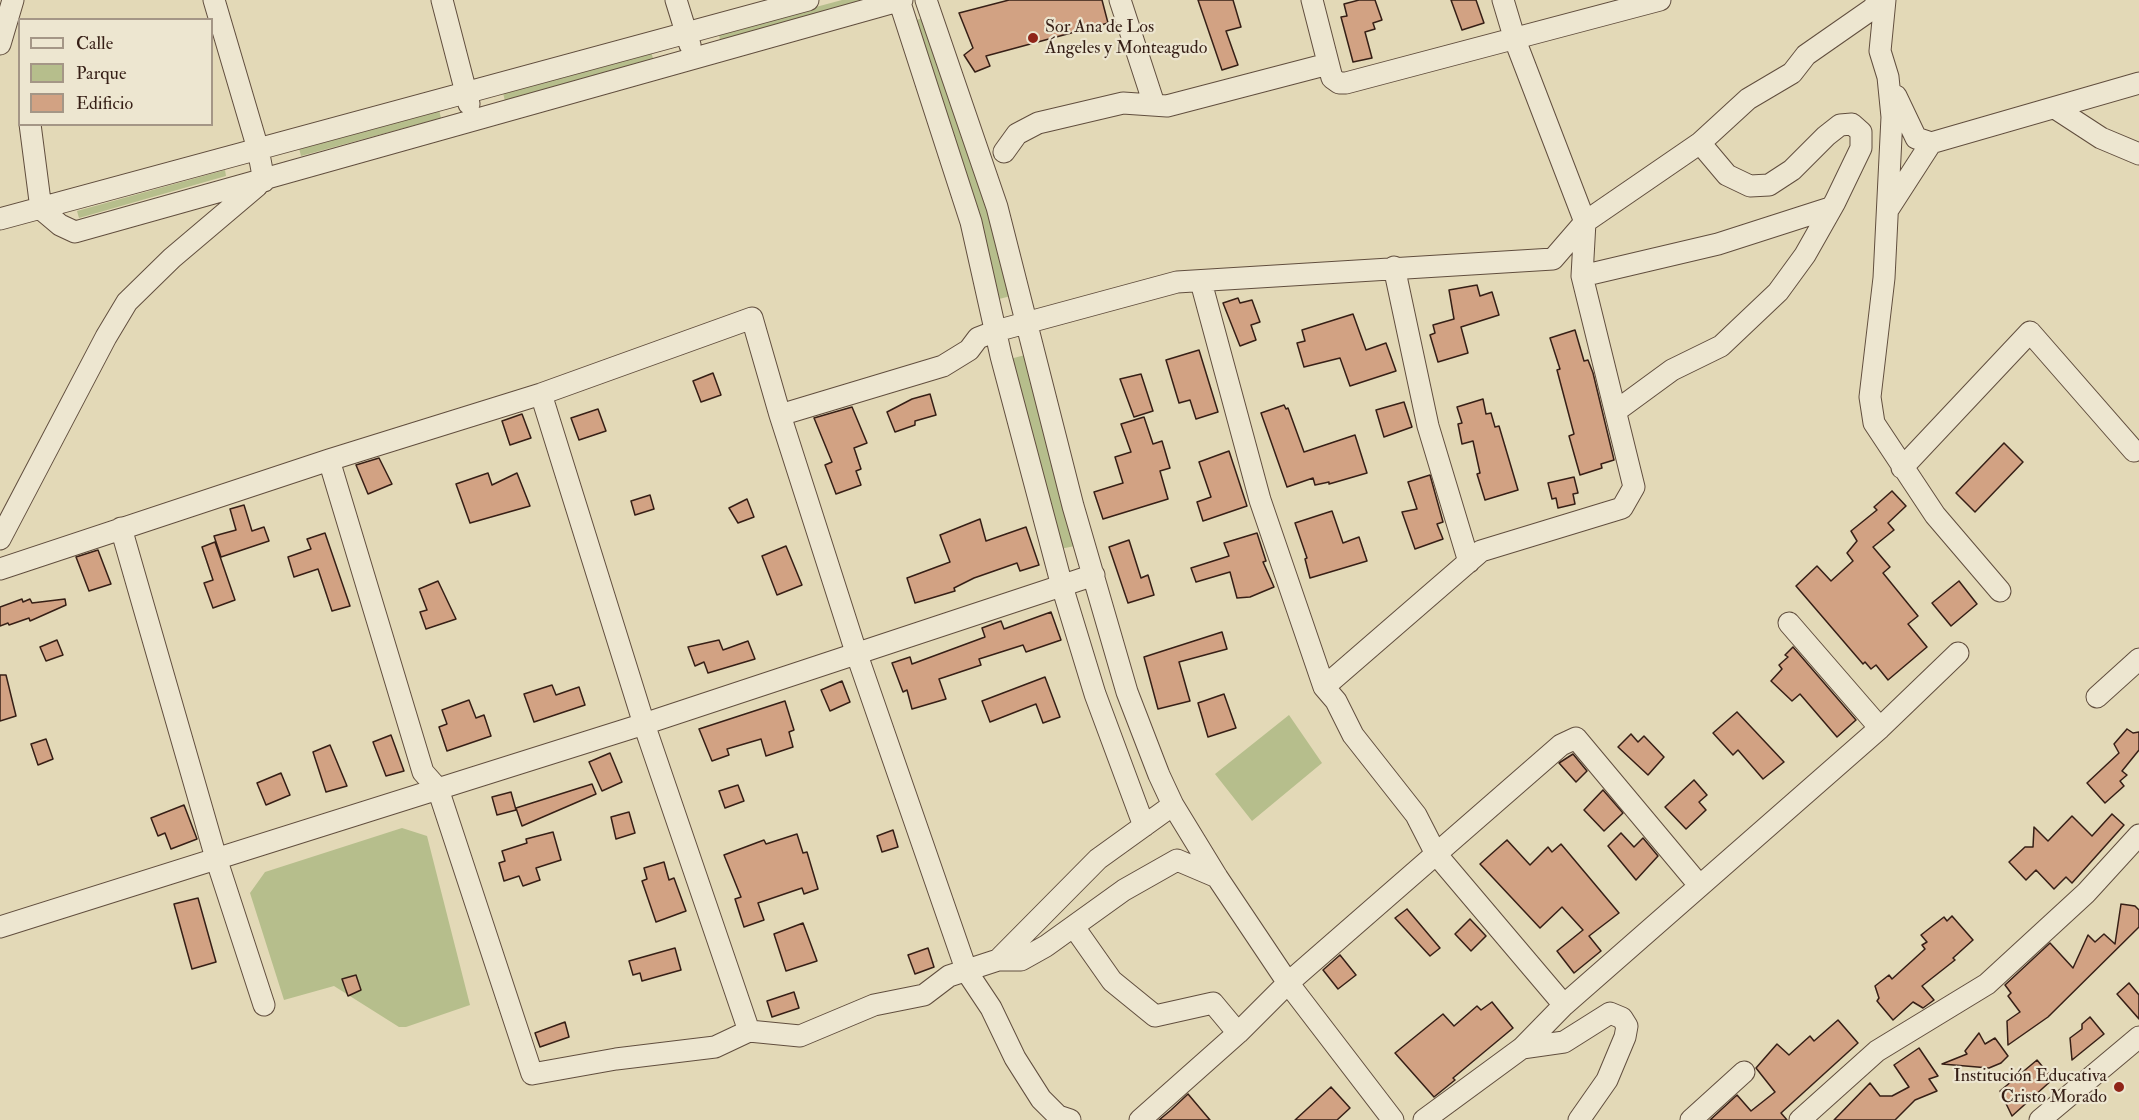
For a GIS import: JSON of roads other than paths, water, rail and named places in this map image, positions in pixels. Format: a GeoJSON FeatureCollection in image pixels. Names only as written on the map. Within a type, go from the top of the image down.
{"type":"FeatureCollection","features":[{"type":"Feature","properties":{"kind":"street"},"geometry":{"type":"LineString","coordinates":[[14,0],[18,25]]}},
{"type":"Feature","properties":{"kind":"street"},"geometry":{"type":"LineString","coordinates":[[0,44],[14,0]]}},
{"type":"Feature","properties":{"kind":"street"},"geometry":{"type":"LineString","coordinates":[[214,0],[258,149],[264,181]]}},
{"type":"Feature","properties":{"kind":"street"},"geometry":{"type":"LineString","coordinates":[[442,0],[465,92],[475,119]]}},
{"type":"Feature","properties":{"kind":"street"},"geometry":{"type":"LineString","coordinates":[[676,0],[694,58]]}},
{"type":"Feature","properties":{"kind":"street"},"geometry":{"type":"LineString","coordinates":[[0,219],[808,0]]}},
{"type":"Feature","properties":{"kind":"street"},"geometry":{"type":"LineString","coordinates":[[30,126],[41,208],[60,225],[75,232],[264,181],[475,119],[900,0],[971,222],[996,331],[1062,585],[1095,694],[1144,826]]}},
{"type":"Feature","properties":{"kind":"street"},"geometry":{"type":"LineString","coordinates":[[926,0],[997,207],[1054,437],[1127,692],[1173,805],[1217,878],[1288,983],[1393,1120]]}},
{"type":"Feature","properties":{"kind":"street"},"geometry":{"type":"LineString","coordinates":[[1120,0],[1154,104]]}},
{"type":"Feature","properties":{"kind":"street"},"geometry":{"type":"LineString","coordinates":[[1312,0],[1332,78],[1346,83],[1660,0]]}},
{"type":"Feature","properties":{"kind":"street"},"geometry":{"type":"LineString","coordinates":[[1324,687],[1481,551],[1622,508],[1634,488],[1582,276],[1586,222],[1515,40],[1503,0]]}},
{"type":"Feature","properties":{"kind":"street"},"geometry":{"type":"LineString","coordinates":[[780,415],[942,366],[969,350],[978,338],[996,331],[1177,282],[1553,259],[1586,222],[1700,143],[1748,99],[1792,73],[1806,55],[1872,9],[1880,0]]}},
{"type":"Feature","properties":{"kind":"street"},"geometry":{"type":"LineString","coordinates":[[1885,0],[1880,51],[1888,77],[1910,129],[1916,138],[1930,143],[2139,83]]}},
{"type":"Feature","properties":{"kind":"street"},"geometry":{"type":"LineString","coordinates":[[1004,152],[1017,134],[1038,123],[1123,103],[1167,106],[1328,64]]}},
{"type":"Feature","properties":{"kind":"street"},"geometry":{"type":"LineString","coordinates":[[1888,77],[1892,117],[1884,278],[1870,397],[1874,423],[1935,515],[2000,591]]}},
{"type":"Feature","properties":{"kind":"street"},"geometry":{"type":"LineString","coordinates":[[2055,108],[2101,138],[2139,154]]}},
{"type":"Feature","properties":{"kind":"street"},"geometry":{"type":"LineString","coordinates":[[1616,411],[1672,370],[1721,346],[1778,292],[1805,255],[1830,208],[1861,148],[1861,132],[1852,124],[1840,125],[1792,170],[1770,185],[1750,186],[1727,175],[1700,143]]}},
{"type":"Feature","properties":{"kind":"street"},"geometry":{"type":"LineString","coordinates":[[1888,209],[1930,143]]}},
{"type":"Feature","properties":{"kind":"street"},"geometry":{"type":"LineString","coordinates":[[0,539],[106,337],[127,302],[172,258],[264,181]]}},
{"type":"Feature","properties":{"kind":"street"},"geometry":{"type":"LineString","coordinates":[[1582,276],[1718,244],[1830,208]]}},
{"type":"Feature","properties":{"kind":"street"},"geometry":{"type":"LineString","coordinates":[[1394,267],[1428,426],[1469,562]]}},
{"type":"Feature","properties":{"kind":"street"},"geometry":{"type":"LineString","coordinates":[[1201,282],[1260,500],[1324,687],[1336,701],[1353,735],[1416,814],[1436,854],[1564,1005]]}},
{"type":"Feature","properties":{"kind":"street"},"geometry":{"type":"LineString","coordinates":[[0,568],[329,460],[541,394],[752,318],[780,415],[856,652],[967,972],[991,1008],[1015,1058],[1041,1099],[1058,1116],[1070,1120]]}},
{"type":"Feature","properties":{"kind":"street"},"geometry":{"type":"LineString","coordinates":[[1902,468],[2030,332],[2134,451]]}},
{"type":"Feature","properties":{"kind":"street"},"geometry":{"type":"LineString","coordinates":[[541,394],[644,724],[749,1031]]}},
{"type":"Feature","properties":{"kind":"street"},"geometry":{"type":"LineString","coordinates":[[329,460],[423,772],[438,789],[532,1074],[616,1059],[715,1047],[749,1031],[800,1036],[874,1005],[924,995],[949,976],[998,960],[1021,960],[1074,927],[1124,890],[1177,860],[1217,878]]}},
{"type":"Feature","properties":{"kind":"street"},"geometry":{"type":"LineString","coordinates":[[121,528],[216,858],[264,1005]]}},
{"type":"Feature","properties":{"kind":"street"},"geometry":{"type":"LineString","coordinates":[[0,927],[644,724],[1094,575]]}},
{"type":"Feature","properties":{"kind":"street"},"geometry":{"type":"LineString","coordinates":[[1790,623],[1880,728]]}},
{"type":"Feature","properties":{"kind":"street"},"geometry":{"type":"LineString","coordinates":[[1424,1120],[1522,1048],[1564,1005],[1880,728],[1958,653]]}},
{"type":"Feature","properties":{"kind":"street"},"geometry":{"type":"LineString","coordinates":[[2097,698],[2139,659]]}},
{"type":"Feature","properties":{"kind":"street"},"geometry":{"type":"LineString","coordinates":[[1140,1120],[1238,1033],[1288,983],[1561,745],[1576,738],[1699,885]]}},
{"type":"Feature","properties":{"kind":"street"},"geometry":{"type":"LineString","coordinates":[[998,960],[1098,859],[1173,805]]}},
{"type":"Feature","properties":{"kind":"street"},"geometry":{"type":"LineString","coordinates":[[1800,1120],[1877,1051],[1987,984],[2086,892],[2139,835]]}},
{"type":"Feature","properties":{"kind":"street"},"geometry":{"type":"LineString","coordinates":[[1074,927],[1112,981],[1155,1016],[1213,1003],[1238,1033]]}},
{"type":"Feature","properties":{"kind":"street"},"geometry":{"type":"LineString","coordinates":[[1522,1048],[1564,1042],[1610,1013],[1622,1018],[1627,1026],[1608,1080],[1579,1120]]}},
{"type":"Feature","properties":{"kind":"street"},"geometry":{"type":"LineString","coordinates":[[2040,1120],[2139,1037]]}},
{"type":"Feature","properties":{"kind":"street"},"geometry":{"type":"LineString","coordinates":[[1691,1120],[1744,1072]]}},
{"type":"Feature","properties":{"kind":"place","name":"Sor Ana de Los Ángeles y Monteagudo"},"geometry":{"type":"Point","coordinates":[1033,38]}},
{"type":"Feature","properties":{"kind":"place","name":"Institución Educativa Cristo Morado"},"geometry":{"type":"Point","coordinates":[2119,1087]}}]}
